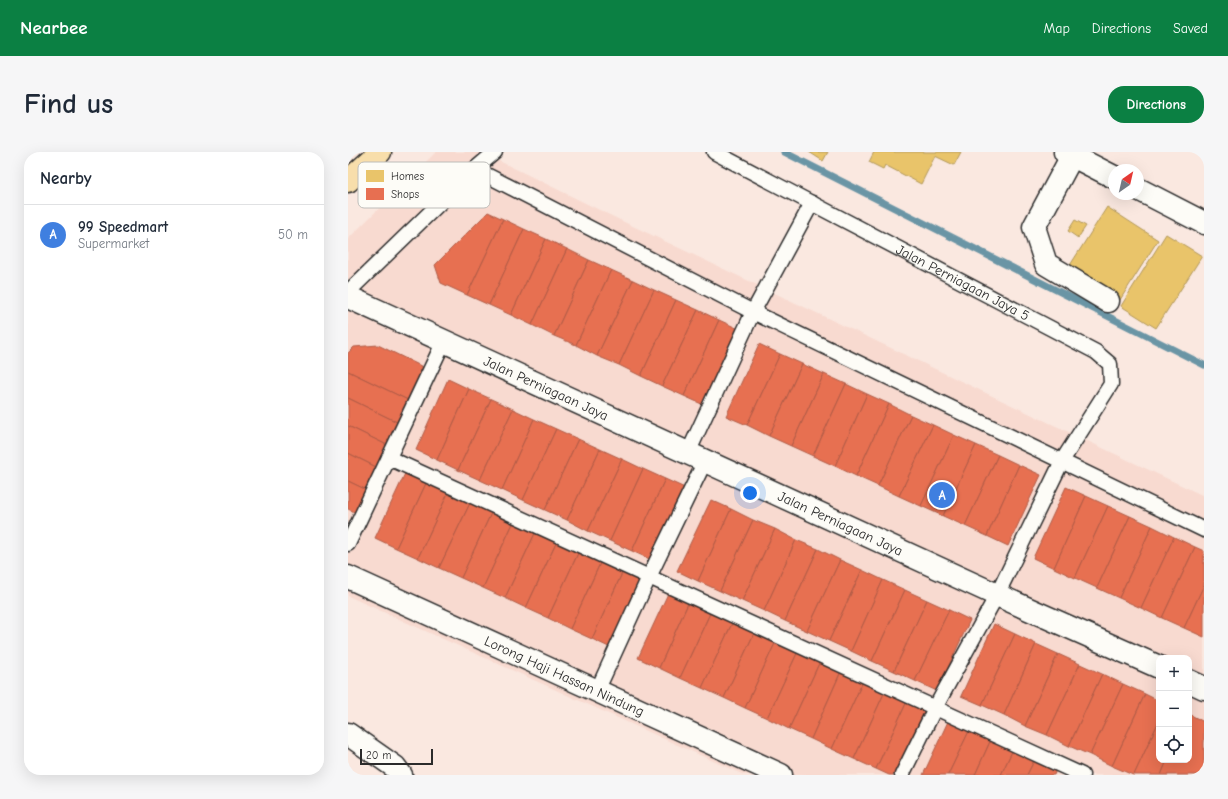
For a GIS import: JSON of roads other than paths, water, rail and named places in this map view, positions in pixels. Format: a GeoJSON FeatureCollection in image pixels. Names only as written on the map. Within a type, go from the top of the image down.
{"type":"FeatureCollection","features":[{"type":"Feature","properties":{"kind":"main road"},"geometry":{"type":"LineString","coordinates":[[369,162],[380,152]]}},
{"type":"Feature","properties":{"kind":"main road"},"geometry":{"type":"LineString","coordinates":[[348,181],[358,172]]}},
{"type":"Feature","properties":{"kind":"street"},"geometry":{"type":"LineString","coordinates":[[1108,174],[1069,154],[1034,227],[1046,264],[1108,301]]}},
{"type":"Feature","properties":{"kind":"street"},"geometry":{"type":"LineString","coordinates":[[1144,192],[1204,223]]}},
{"type":"Feature","properties":{"kind":"street","name":"Jalan Perniagaan Jaya"},"geometry":{"type":"LineString","coordinates":[[348,297],[997,595],[1156,666]]}},
{"type":"Feature","properties":{"kind":"street","name":"Lorong Haji Hassan Nindung"},"geometry":{"type":"LineString","coordinates":[[348,576],[781,775]]}},
{"type":"Feature","properties":{"kind":"street"},"geometry":{"type":"LineString","coordinates":[[1192,682],[1204,688]]}},
{"type":"Feature","properties":{"kind":"street"},"geometry":{"type":"LineString","coordinates":[[348,734],[395,767],[401,775]]}},
{"type":"Feature","properties":{"kind":"lane"},"geometry":{"type":"LineString","coordinates":[[484,162],[495,152]]}},
{"type":"Feature","properties":{"kind":"lane","name":"Jalan Perniagaan Jaya 5"},"geometry":{"type":"LineString","coordinates":[[714,152],[1096,352],[1110,364],[1111,384],[1062,461],[997,595],[935,708],[902,775]]}},
{"type":"Feature","properties":{"kind":"lane"},"geometry":{"type":"LineString","coordinates":[[490,178],[753,312],[1204,530]]}},
{"type":"Feature","properties":{"kind":"lane"},"geometry":{"type":"LineString","coordinates":[[597,691],[649,577],[753,312],[812,203]]}},
{"type":"Feature","properties":{"kind":"lane"},"geometry":{"type":"LineString","coordinates":[[348,292],[435,208]]}},
{"type":"Feature","properties":{"kind":"lane"},"geometry":{"type":"LineString","coordinates":[[348,544],[444,341]]}},
{"type":"Feature","properties":{"kind":"lane"},"geometry":{"type":"LineString","coordinates":[[389,458],[1082,775]]}},
{"type":"Feature","properties":{"kind":"waterway"},"geometry":{"type":"LineString","coordinates":[[784,152],[1204,365]]}},
{"type":"Feature","properties":{"kind":"place","name":"99 Speedmart"},"geometry":{"type":"Point","coordinates":[942,495]}}]}
